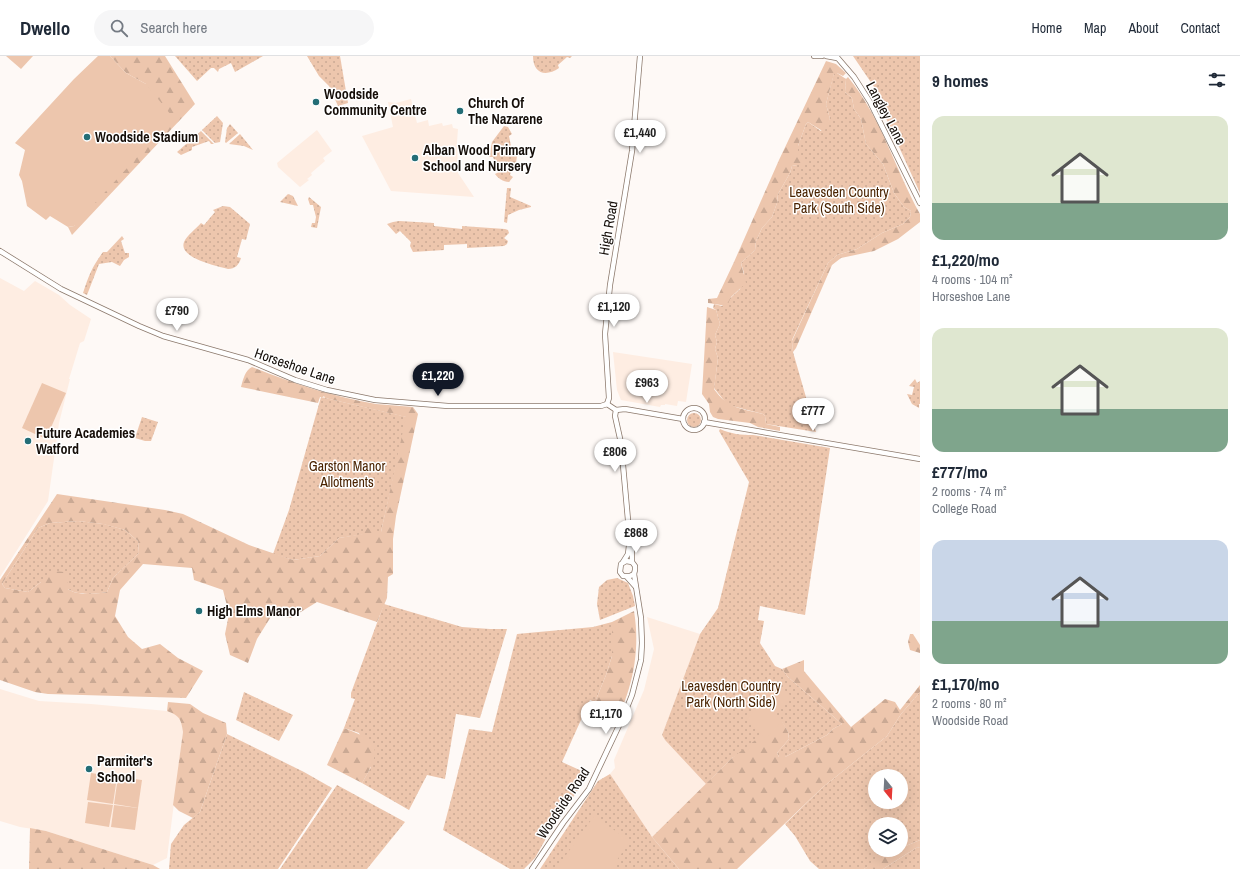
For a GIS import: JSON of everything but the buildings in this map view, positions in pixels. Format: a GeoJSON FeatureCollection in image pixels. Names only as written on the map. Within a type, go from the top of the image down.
{"type":"FeatureCollection","features":[{"type":"Feature","properties":{"kind":"street","name":"High Road"},"geometry":{"type":"LineString","coordinates":[[607,404],[609,398],[606,334],[609,292],[632,151],[640,56]]}},
{"type":"Feature","properties":{"kind":"street"},"geometry":{"type":"LineString","coordinates":[[814,56],[822,56]]}},
{"type":"Feature","properties":{"kind":"street","name":"Langley Lane"},"geometry":{"type":"LineString","coordinates":[[826,56],[837,57],[854,77],[864,92],[920,203]]}},
{"type":"Feature","properties":{"kind":"street","name":"Horseshoe Lane"},"geometry":{"type":"LineString","coordinates":[[0,250],[61,289],[139,326],[163,336],[248,360],[295,380],[327,390],[375,400],[448,406],[593,406],[607,404]]}},
{"type":"Feature","properties":{"kind":"street"},"geometry":{"type":"LineString","coordinates":[[607,404],[616,410],[625,409],[683,419]]}},
{"type":"Feature","properties":{"kind":"street"},"geometry":{"type":"LineString","coordinates":[[695,408],[701,411],[705,418],[701,428],[695,430],[691,430],[684,425],[683,419],[685,412],[695,408]]}},
{"type":"Feature","properties":{"kind":"street"},"geometry":{"type":"LineString","coordinates":[[616,410],[615,416],[621,443],[630,537],[632,542],[632,562],[635,568],[634,574],[627,577]]}},
{"type":"Feature","properties":{"kind":"street"},"geometry":{"type":"LineString","coordinates":[[704,422],[920,459]]}},
{"type":"Feature","properties":{"kind":"street"},"geometry":{"type":"LineString","coordinates":[[630,537],[628,542],[628,554],[620,566],[620,572],[635,586]]}},
{"type":"Feature","properties":{"kind":"street"},"geometry":{"type":"LineString","coordinates":[[624,562],[632,562]]}},
{"type":"Feature","properties":{"kind":"street","name":"Woodside Road"},"geometry":{"type":"LineString","coordinates":[[532,869],[589,788],[632,695],[641,660],[642,642],[641,618],[634,574]]}},
{"type":"Feature","properties":{"kind":"shaded area","name":"Alban Wood Primary School and Nursery"},"geometry":{"type":"Polygon","coordinates":[[[411,99],[417,123],[428,120],[429,126],[442,123],[443,126],[452,124],[453,128],[458,129],[458,173],[474,197],[391,191],[362,136],[393,127],[388,102],[396,103],[411,99]]]}},
{"type":"Feature","properties":{"kind":"shaded area"},"geometry":{"type":"Polygon","coordinates":[[[317,130],[332,151],[323,158],[325,161],[311,173],[312,175],[307,179],[309,180],[300,187],[278,167],[277,163],[317,130]]]}},
{"type":"Feature","properties":{"kind":"shaded area","name":"Future Academies Watford"},"geometry":{"type":"Polygon","coordinates":[[[0,278],[24,291],[35,281],[59,295],[70,305],[91,319],[84,341],[80,343],[69,379],[59,423],[48,501],[0,577],[0,278]]]}},
{"type":"Feature","properties":{"kind":"shaded area"},"geometry":{"type":"Polygon","coordinates":[[[613,352],[692,364],[686,402],[678,401],[677,406],[665,404],[661,405],[660,407],[621,400],[617,390],[613,352]]]}},
{"type":"Feature","properties":{"kind":"shaded area"},"geometry":{"type":"Polygon","coordinates":[[[647,617],[700,634],[662,735],[706,784],[652,837],[610,774],[615,768],[614,760],[644,690],[654,649],[647,617]]]}},
{"type":"Feature","properties":{"kind":"shaded area","name":"Parmiter's School"},"geometry":{"type":"Polygon","coordinates":[[[0,689],[39,701],[167,711],[176,715],[181,721],[183,732],[167,858],[153,865],[46,831],[20,827],[0,821],[0,689]]]}},
{"type":"Feature","properties":{"kind":"green space"},"geometry":{"type":"Polygon","coordinates":[[[6,56],[33,56],[21,69],[6,56]]]}},
{"type":"Feature","properties":{"kind":"green space","name":"Woodside Stadium"},"geometry":{"type":"Polygon","coordinates":[[[98,56],[110,56],[126,73],[146,84],[171,115],[172,119],[74,226],[68,227],[50,216],[46,220],[27,206],[22,181],[19,175],[25,150],[15,143],[74,79],[98,56]]]}},
{"type":"Feature","properties":{"kind":"green space"},"geometry":{"type":"Polygon","coordinates":[[[110,56],[165,56],[195,104],[72,235],[68,227],[74,226],[146,84],[126,73],[110,56]]]}},
{"type":"Feature","properties":{"kind":"green space"},"geometry":{"type":"Polygon","coordinates":[[[175,56],[263,56],[235,72],[231,63],[219,69],[218,72],[214,68],[211,68],[197,81],[175,56]]]}},
{"type":"Feature","properties":{"kind":"green space"},"geometry":{"type":"Polygon","coordinates":[[[307,56],[340,56],[348,103],[338,106],[329,86],[319,76],[307,56]]]}},
{"type":"Feature","properties":{"kind":"green space"},"geometry":{"type":"Polygon","coordinates":[[[533,56],[572,56],[570,58],[567,57],[558,65],[559,68],[545,73],[541,72],[535,67],[533,56]]]}},
{"type":"Feature","properties":{"kind":"green space"},"geometry":{"type":"Polygon","coordinates":[[[853,56],[920,56],[920,193],[879,103],[883,100],[853,56]]]}},
{"type":"Feature","properties":{"kind":"green space"},"geometry":{"type":"Polygon","coordinates":[[[826,61],[836,64],[846,73],[843,76],[837,73],[834,74],[826,104],[830,119],[824,132],[808,122],[806,124],[798,146],[798,156],[804,159],[804,162],[801,165],[792,166],[790,173],[778,194],[777,203],[772,217],[762,228],[756,241],[755,250],[741,263],[746,283],[731,297],[727,306],[708,303],[708,299],[717,298],[779,160],[826,61]]]}},
{"type":"Feature","properties":{"kind":"green space","name":"Leavesden Country Park (South Side)"},"geometry":{"type":"Polygon","coordinates":[[[834,73],[837,73],[846,79],[845,92],[852,98],[854,109],[861,119],[866,144],[883,164],[894,193],[904,207],[911,211],[910,217],[903,224],[882,233],[857,249],[837,255],[828,263],[792,340],[793,352],[816,432],[766,424],[765,416],[763,414],[726,403],[714,388],[718,358],[715,349],[717,342],[715,335],[720,324],[716,310],[713,308],[714,304],[722,306],[740,289],[744,273],[741,263],[755,250],[756,241],[762,228],[772,217],[777,203],[778,194],[790,173],[792,166],[797,165],[798,146],[806,124],[808,122],[821,131],[830,119],[826,104],[834,73]]]}},
{"type":"Feature","properties":{"kind":"green space"},"geometry":{"type":"Polygon","coordinates":[[[848,77],[860,93],[879,126],[920,214],[920,222],[898,239],[874,251],[841,258],[832,265],[793,352],[792,341],[828,263],[837,255],[857,249],[882,233],[903,224],[910,217],[911,211],[904,207],[894,193],[883,164],[866,144],[861,119],[854,109],[852,98],[845,92],[846,79],[848,77]]]}},
{"type":"Feature","properties":{"kind":"green space"},"geometry":{"type":"Polygon","coordinates":[[[217,116],[223,123],[220,142],[215,143],[202,130],[217,116]]]}},
{"type":"Feature","properties":{"kind":"green space"},"geometry":{"type":"Polygon","coordinates":[[[230,124],[238,133],[226,143],[227,128],[230,124]]]}},
{"type":"Feature","properties":{"kind":"green space"},"geometry":{"type":"Polygon","coordinates":[[[504,126],[508,127],[512,134],[509,136],[513,156],[517,156],[516,163],[513,163],[510,175],[513,177],[509,182],[501,180],[495,174],[499,172],[493,157],[489,157],[492,142],[504,126]]]}},
{"type":"Feature","properties":{"kind":"green space"},"geometry":{"type":"Polygon","coordinates":[[[201,131],[214,144],[211,144],[209,141],[192,147],[192,150],[181,155],[177,152],[201,131]]]}},
{"type":"Feature","properties":{"kind":"green space"},"geometry":{"type":"Polygon","coordinates":[[[240,134],[253,150],[244,146],[229,144],[240,134]]]}},
{"type":"Feature","properties":{"kind":"green space"},"geometry":{"type":"Polygon","coordinates":[[[507,188],[511,188],[510,197],[531,207],[508,215],[507,223],[504,222],[507,188]]]}},
{"type":"Feature","properties":{"kind":"green space"},"geometry":{"type":"Polygon","coordinates":[[[288,194],[293,196],[298,206],[280,202],[288,194]]]}},
{"type":"Feature","properties":{"kind":"green space"},"geometry":{"type":"Polygon","coordinates":[[[309,197],[321,207],[317,228],[311,227],[312,223],[315,223],[316,217],[313,205],[310,205],[308,199],[309,197]]]}},
{"type":"Feature","properties":{"kind":"green space"},"geometry":{"type":"Polygon","coordinates":[[[223,206],[230,207],[250,224],[246,240],[242,239],[237,257],[241,258],[238,265],[230,269],[216,266],[192,257],[184,248],[185,239],[189,234],[201,223],[204,225],[215,212],[213,210],[223,206]]]}},
{"type":"Feature","properties":{"kind":"green space"},"geometry":{"type":"Polygon","coordinates":[[[399,221],[434,223],[434,226],[462,229],[462,226],[505,229],[508,230],[509,233],[504,238],[508,241],[504,246],[467,248],[467,244],[444,245],[444,250],[413,252],[410,246],[411,242],[400,231],[396,234],[387,224],[399,221]]]}},
{"type":"Feature","properties":{"kind":"green space"},"geometry":{"type":"Polygon","coordinates":[[[122,236],[124,239],[121,241],[125,253],[129,253],[129,257],[124,260],[120,266],[112,262],[99,264],[87,295],[83,293],[91,271],[99,257],[103,252],[107,252],[122,236]]]}},
{"type":"Feature","properties":{"kind":"green space"},"geometry":{"type":"Polygon","coordinates":[[[707,307],[716,310],[720,324],[715,335],[717,342],[715,349],[718,358],[714,389],[719,396],[735,407],[763,414],[765,416],[766,424],[780,427],[780,431],[758,427],[750,423],[718,419],[713,417],[710,412],[709,404],[702,394],[707,307]]]}},
{"type":"Feature","properties":{"kind":"green space"},"geometry":{"type":"Polygon","coordinates":[[[252,367],[282,379],[344,398],[376,404],[413,407],[418,414],[396,516],[393,539],[393,574],[388,577],[387,598],[377,622],[317,602],[291,618],[272,615],[257,639],[248,663],[230,655],[225,634],[229,614],[223,590],[194,580],[192,568],[143,564],[120,590],[115,616],[128,637],[142,649],[160,644],[178,658],[203,671],[186,698],[48,694],[35,692],[0,680],[0,580],[57,494],[183,514],[249,545],[293,560],[320,556],[339,538],[363,534],[367,528],[381,532],[406,417],[325,398],[324,396],[320,397],[318,403],[241,387],[250,368],[252,367]],[[78,521],[50,523],[38,528],[2,584],[5,588],[28,592],[41,582],[50,571],[66,572],[68,589],[76,593],[87,594],[107,592],[113,578],[139,553],[138,541],[125,530],[103,524],[78,521]]]}},
{"type":"Feature","properties":{"kind":"green space"},"geometry":{"type":"Polygon","coordinates":[[[915,379],[917,383],[920,381],[919,408],[912,404],[907,394],[912,395],[914,387],[909,386],[915,379]]]}},
{"type":"Feature","properties":{"kind":"green space"},"geometry":{"type":"Polygon","coordinates":[[[42,383],[66,393],[46,439],[22,428],[42,383]]]}},
{"type":"Feature","properties":{"kind":"green space","name":"Garston Manor Allotments"},"geometry":{"type":"Polygon","coordinates":[[[321,397],[407,417],[381,532],[339,538],[320,556],[293,560],[273,554],[289,510],[321,397]]]}},
{"type":"Feature","properties":{"kind":"green space"},"geometry":{"type":"Polygon","coordinates":[[[694,413],[699,415],[701,420],[699,425],[694,427],[689,425],[687,420],[689,415],[694,413]]]}},
{"type":"Feature","properties":{"kind":"green space"},"geometry":{"type":"Polygon","coordinates":[[[142,417],[158,422],[151,441],[135,438],[142,417]]]}},
{"type":"Feature","properties":{"kind":"green space","name":"Leavesden Country Park (North Side)"},"geometry":{"type":"Polygon","coordinates":[[[720,429],[736,434],[753,435],[830,448],[805,615],[760,606],[758,620],[764,621],[760,643],[775,666],[782,669],[788,677],[842,724],[833,729],[827,735],[785,757],[779,757],[777,753],[789,739],[788,732],[782,722],[766,739],[732,758],[706,784],[662,735],[700,634],[718,608],[749,482],[719,431],[720,429]]]}},
{"type":"Feature","properties":{"kind":"green space"},"geometry":{"type":"Polygon","coordinates":[[[78,521],[104,524],[125,530],[138,541],[139,553],[113,578],[107,592],[92,594],[76,593],[68,589],[68,581],[41,582],[28,592],[5,588],[2,584],[38,528],[50,523],[78,521]]]}},
{"type":"Feature","properties":{"kind":"green space"},"geometry":{"type":"Polygon","coordinates":[[[617,578],[628,583],[635,606],[600,620],[597,604],[599,587],[607,580],[617,578]]]}},
{"type":"Feature","properties":{"kind":"green space"},"geometry":{"type":"Polygon","coordinates":[[[384,604],[462,627],[507,629],[480,718],[456,714],[445,779],[427,775],[409,810],[362,783],[371,767],[359,733],[344,728],[355,699],[351,698],[351,693],[384,604]]]}},
{"type":"Feature","properties":{"kind":"green space"},"geometry":{"type":"Polygon","coordinates":[[[634,611],[636,625],[636,651],[629,689],[620,714],[595,702],[612,656],[612,622],[634,611]]]}},
{"type":"Feature","properties":{"kind":"green space"},"geometry":{"type":"Polygon","coordinates":[[[612,622],[612,656],[606,675],[595,702],[590,700],[562,762],[584,772],[578,790],[553,826],[535,858],[524,869],[510,869],[443,830],[469,729],[492,732],[517,634],[593,627],[612,622]]]}},
{"type":"Feature","properties":{"kind":"green space"},"geometry":{"type":"Polygon","coordinates":[[[910,634],[913,634],[920,645],[920,653],[910,650],[908,642],[910,634]]]}},
{"type":"Feature","properties":{"kind":"green space"},"geometry":{"type":"Polygon","coordinates":[[[804,660],[804,671],[851,727],[885,699],[895,702],[900,710],[920,685],[920,692],[901,714],[887,736],[823,787],[737,869],[679,869],[652,837],[732,758],[762,735],[766,738],[782,721],[788,732],[789,739],[777,753],[779,757],[785,757],[827,735],[833,729],[842,724],[788,677],[782,669],[804,660]]]}},
{"type":"Feature","properties":{"kind":"green space"},"geometry":{"type":"Polygon","coordinates":[[[773,679],[792,697],[775,714],[782,721],[766,739],[746,720],[762,703],[756,697],[773,679]]]}},
{"type":"Feature","properties":{"kind":"green space"},"geometry":{"type":"Polygon","coordinates":[[[244,692],[293,715],[279,741],[236,720],[244,692]]]}},
{"type":"Feature","properties":{"kind":"green space"},"geometry":{"type":"Polygon","coordinates":[[[920,692],[920,840],[908,845],[908,817],[868,817],[868,857],[885,857],[864,869],[819,869],[810,861],[795,836],[785,824],[823,787],[887,736],[901,714],[920,692]]]}},
{"type":"Feature","properties":{"kind":"green space"},"geometry":{"type":"Polygon","coordinates":[[[168,702],[190,704],[203,713],[226,723],[227,734],[200,812],[193,818],[179,811],[173,805],[183,732],[179,718],[167,711],[168,702]]]}},
{"type":"Feature","properties":{"kind":"green space"},"geometry":{"type":"Polygon","coordinates":[[[344,728],[366,738],[374,749],[375,755],[373,763],[362,783],[327,765],[344,728]]]}},
{"type":"Feature","properties":{"kind":"green space"},"geometry":{"type":"Polygon","coordinates":[[[227,734],[304,772],[332,788],[278,869],[169,869],[171,844],[184,825],[200,812],[227,734]]]}},
{"type":"Feature","properties":{"kind":"green space"},"geometry":{"type":"Polygon","coordinates":[[[91,773],[117,777],[113,804],[87,800],[91,773]]]}},
{"type":"Feature","properties":{"kind":"green space"},"geometry":{"type":"Polygon","coordinates":[[[610,774],[652,837],[679,869],[540,869],[598,781],[610,774]]]}},
{"type":"Feature","properties":{"kind":"green space"},"geometry":{"type":"Polygon","coordinates":[[[118,777],[142,780],[138,808],[114,804],[118,777]]]}},
{"type":"Feature","properties":{"kind":"green space"},"geometry":{"type":"Polygon","coordinates":[[[337,785],[405,822],[367,869],[280,869],[337,785]]]}},
{"type":"Feature","properties":{"kind":"green space"},"geometry":{"type":"Polygon","coordinates":[[[88,802],[113,805],[109,827],[85,823],[88,802]]]}},
{"type":"Feature","properties":{"kind":"green space"},"geometry":{"type":"Polygon","coordinates":[[[114,805],[138,808],[135,830],[111,827],[114,805]]]}},
{"type":"Feature","properties":{"kind":"green space"},"geometry":{"type":"Polygon","coordinates":[[[594,816],[630,841],[611,869],[556,869],[594,816]]]}},
{"type":"Feature","properties":{"kind":"green space"},"geometry":{"type":"Polygon","coordinates":[[[30,828],[46,831],[153,865],[160,869],[29,869],[30,828]]]}},
{"type":"Feature","properties":{"kind":"green space"},"geometry":{"type":"Polygon","coordinates":[[[920,840],[920,847],[908,853],[908,845],[920,840]]]}},
{"type":"Feature","properties":{"kind":"green space"},"geometry":{"type":"Polygon","coordinates":[[[920,847],[920,869],[883,869],[902,857],[908,857],[908,853],[920,847]]]}},
{"type":"Feature","properties":{"kind":"green space"},"geometry":{"type":"Polygon","coordinates":[[[882,857],[902,857],[883,869],[864,869],[882,857]]]}},
{"type":"Feature","properties":{"kind":"place","name":"Woodside Community Centre"},"geometry":{"type":"Point","coordinates":[316,102]}},
{"type":"Feature","properties":{"kind":"place","name":"Church Of The Nazarene"},"geometry":{"type":"Point","coordinates":[460,111]}},
{"type":"Feature","properties":{"kind":"place","name":"Woodside Stadium"},"geometry":{"type":"Point","coordinates":[87,137]}},
{"type":"Feature","properties":{"kind":"place","name":"Alban Wood Primary School and Nursery"},"geometry":{"type":"Point","coordinates":[415,158]}},
{"type":"Feature","properties":{"kind":"place","name":"Future Academies Watford"},"geometry":{"type":"Point","coordinates":[28,441]}},
{"type":"Feature","properties":{"kind":"place","name":"High Elms Manor"},"geometry":{"type":"Point","coordinates":[199,611]}},
{"type":"Feature","properties":{"kind":"place","name":"Parmiter's School"},"geometry":{"type":"Point","coordinates":[89,769]}}]}
